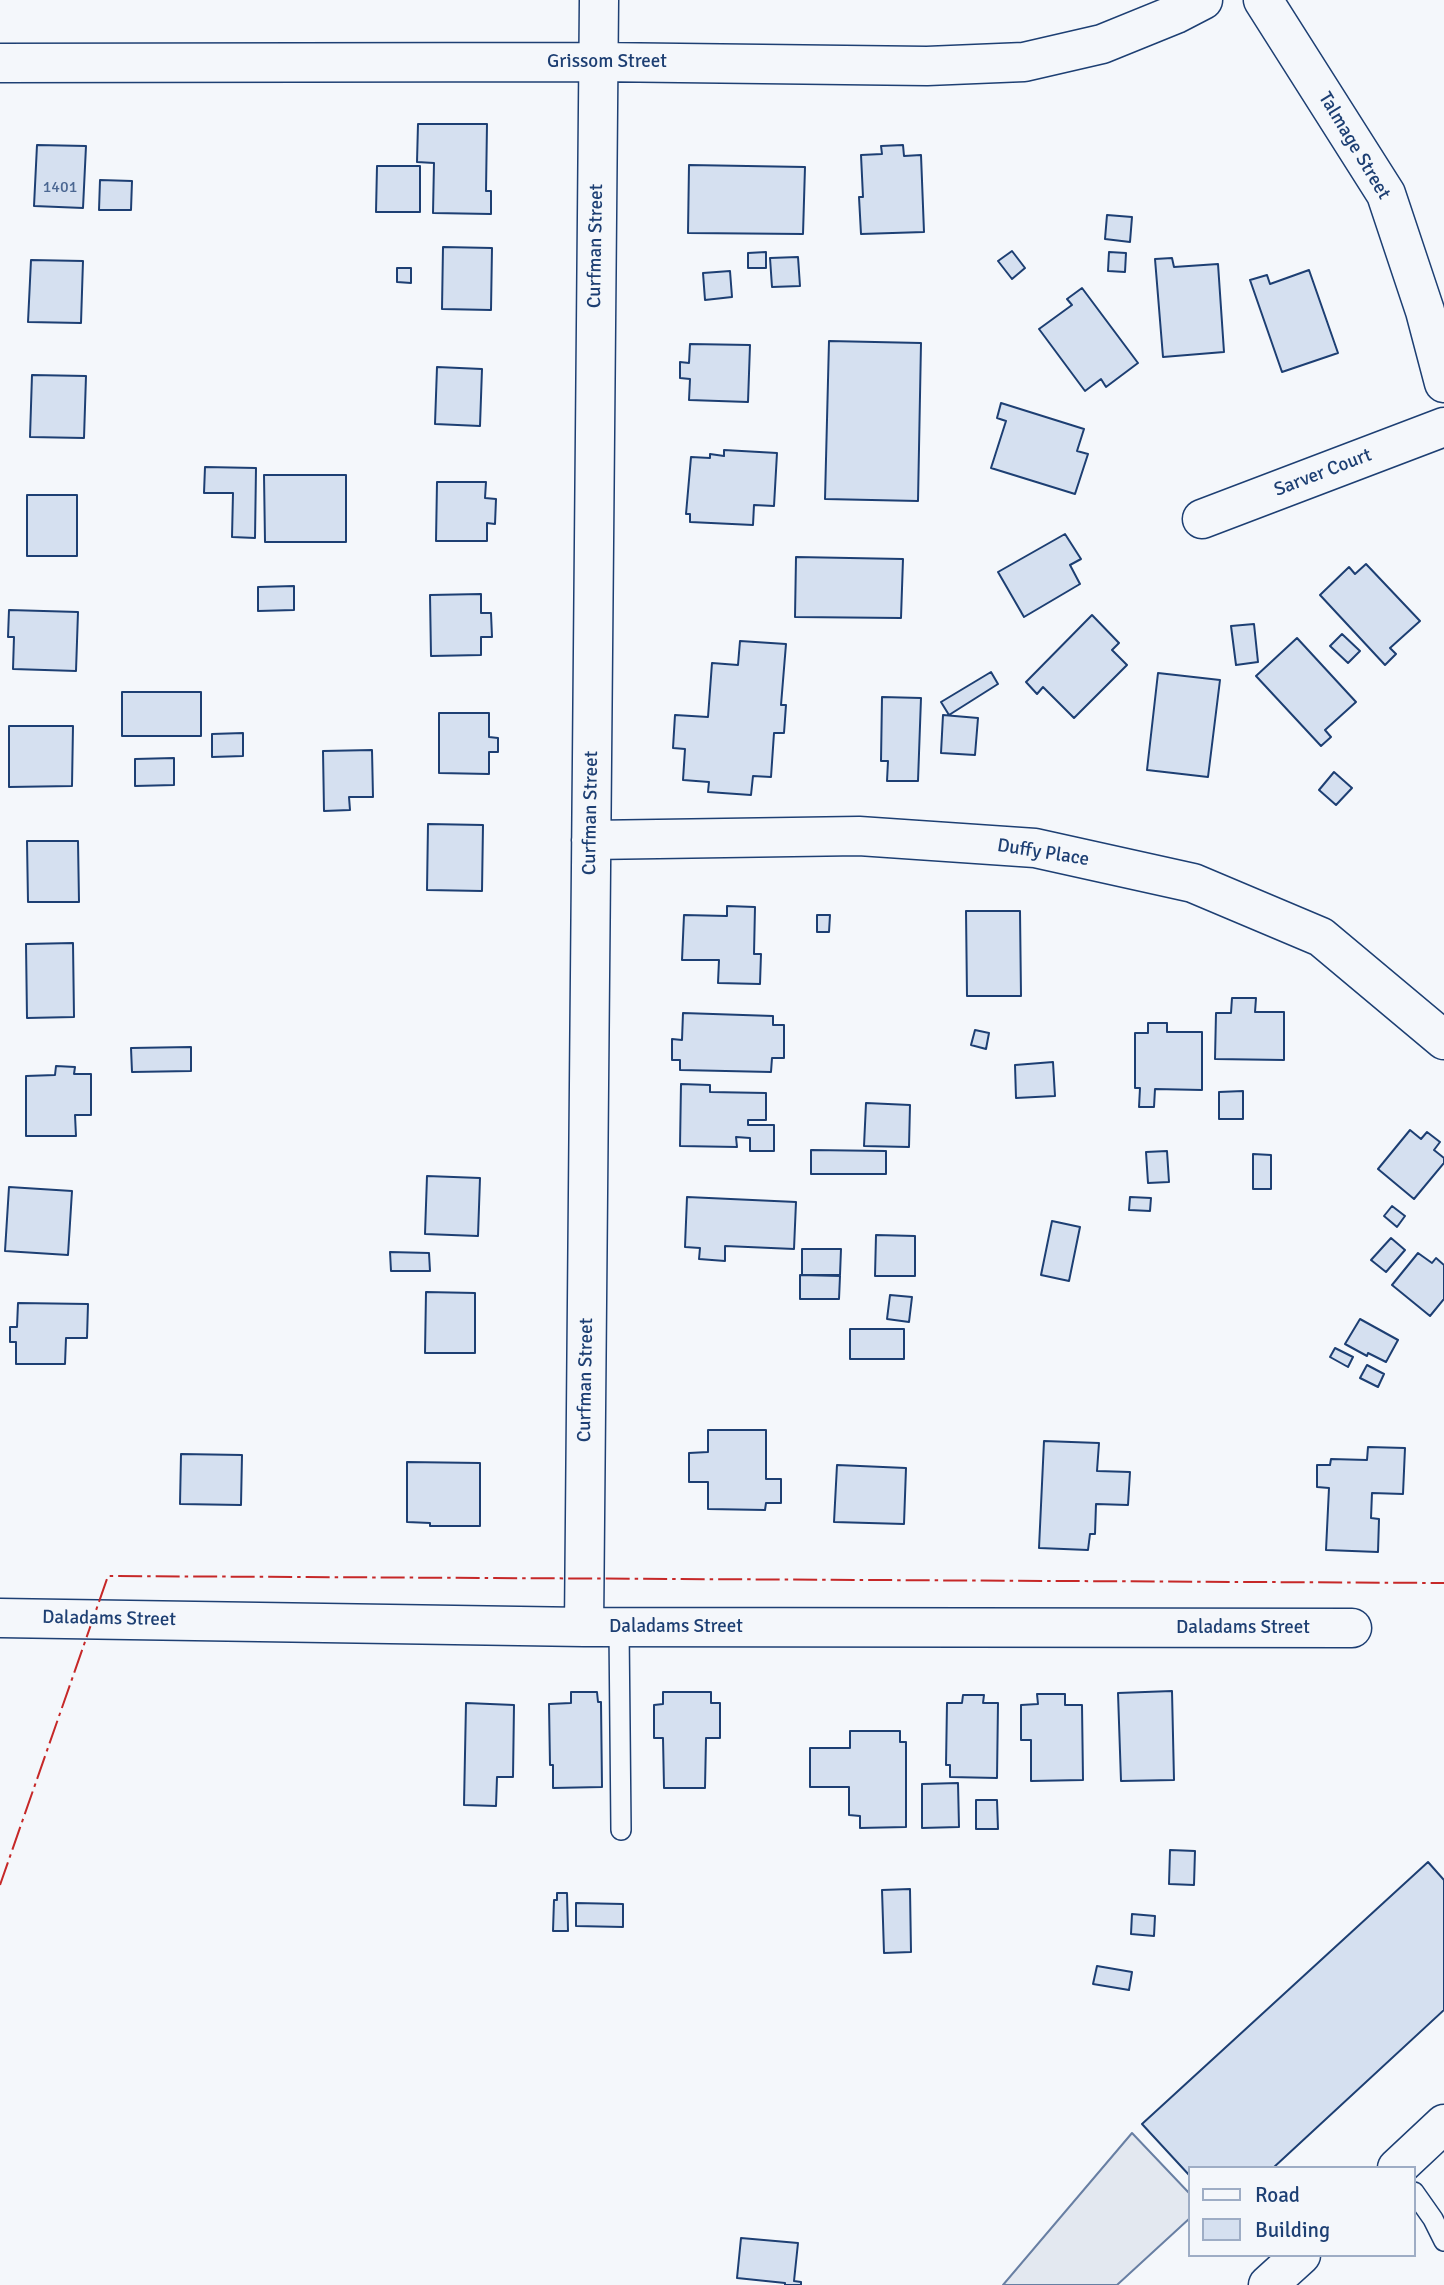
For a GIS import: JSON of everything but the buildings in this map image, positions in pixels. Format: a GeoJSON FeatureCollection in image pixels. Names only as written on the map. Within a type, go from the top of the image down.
{"type":"FeatureCollection","features":[{"type":"Feature","properties":{"kind":"street","name":"Curfman Street"},"geometry":{"type":"LineString","coordinates":[[599,0],[591,840],[601,1627]]}},
{"type":"Feature","properties":{"kind":"street","name":"Grissom Street"},"geometry":{"type":"LineString","coordinates":[[0,63],[598,62],[927,66],[1024,62],[1102,44],[1203,0]]}},
{"type":"Feature","properties":{"kind":"street","name":"Talmage Street"},"geometry":{"type":"LineString","coordinates":[[1263,0],[1386,194],[1425,311],[1444,383]]}},
{"type":"Feature","properties":{"kind":"street","name":"Sarver Court"},"geometry":{"type":"LineString","coordinates":[[1202,519],[1444,427]]}},
{"type":"Feature","properties":{"kind":"street","name":"Duffy Place"},"geometry":{"type":"LineString","coordinates":[[591,840],[859,836],[1035,848],[1193,883],[1321,937],[1444,1040]]}},
{"type":"Feature","properties":{"kind":"street","name":"Daladams Street"},"geometry":{"type":"LineString","coordinates":[[0,1618],[601,1627],[1352,1628]]}},
{"type":"Feature","properties":{"kind":"street"},"geometry":{"type":"LineString","coordinates":[[1399,2166],[1444,2124]]}},
{"type":"Feature","properties":{"kind":"street"},"geometry":{"type":"LineString","coordinates":[[1268,2285],[1299,2257]]}},
{"type":"Feature","properties":{"kind":"lane"},"geometry":{"type":"LineString","coordinates":[[601,1627],[621,1830]]}},
{"type":"Feature","properties":{"kind":"lane"},"geometry":{"type":"LineString","coordinates":[[1416,2195],[1444,2241]]}},
{"type":"Feature","properties":{"kind":"shaded area"},"geometry":{"type":"Polygon","coordinates":[[[1132,2133],[1188,2192],[1188,2220],[1117,2285],[1003,2285],[1132,2133]]]}},
{"type":"Feature","properties":{"kind":"power"},"geometry":{"type":"LineString","coordinates":[[0,1885],[108,1576],[1444,1583]]}}]}
